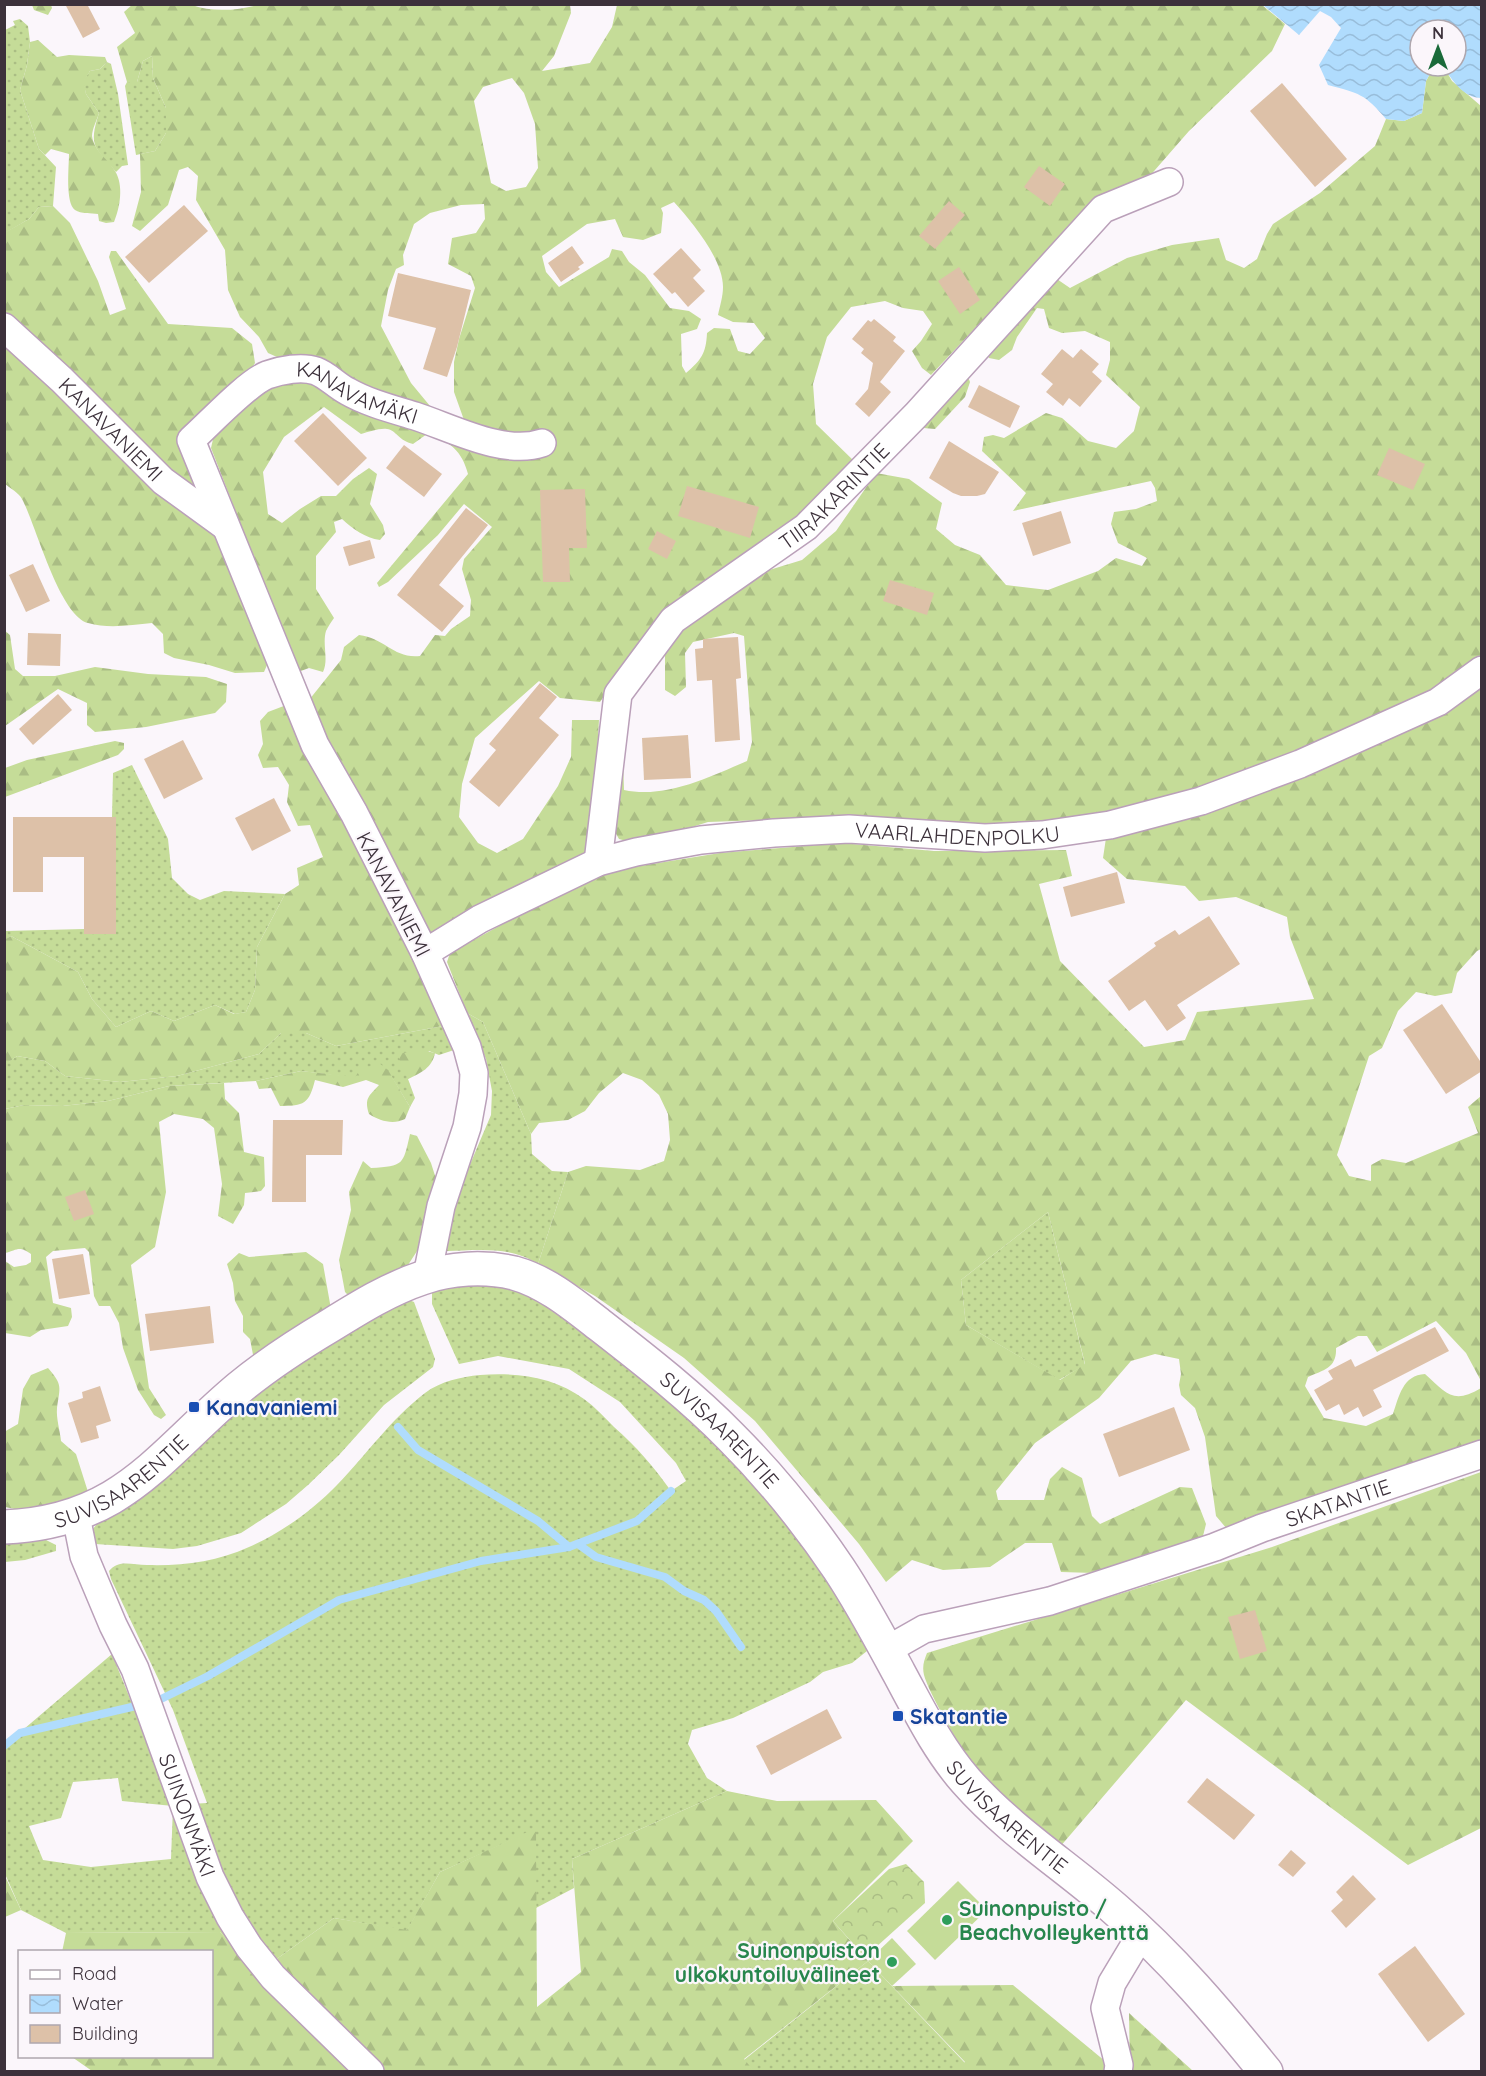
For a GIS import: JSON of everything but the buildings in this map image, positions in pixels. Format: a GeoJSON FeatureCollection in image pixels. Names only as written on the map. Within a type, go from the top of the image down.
{"type":"FeatureCollection","features":[{"type":"Feature","properties":{"kind":"street","name":"TIIRAKARINTIE"},"geometry":{"type":"LineString","coordinates":[[598,862],[618,694],[674,620],[806,527],[915,415],[1102,209],[1169,182]]}},
{"type":"Feature","properties":{"kind":"street","name":"KANAVANIEMI"},"geometry":{"type":"LineString","coordinates":[[4,327],[62,380],[163,482],[225,526]]}},
{"type":"Feature","properties":{"kind":"street","name":"KANAVAMÄKI"},"geometry":{"type":"LineString","coordinates":[[191,440],[240,394],[265,376],[290,370],[316,371],[348,392],[380,406],[418,417],[456,432],[495,443],[522,446],[542,443]]}},
{"type":"Feature","properties":{"kind":"street","name":"KANAVANIEMI"},"geometry":{"type":"LineString","coordinates":[[191,440],[315,745],[354,813],[425,953],[467,1047],[474,1073],[473,1094],[467,1127],[441,1206],[427,1276]]}},
{"type":"Feature","properties":{"kind":"street","name":"VAARLAHDENPOLKU"},"geometry":{"type":"LineString","coordinates":[[425,953],[480,919],[598,862],[636,852],[701,840],[849,829],[986,838],[1042,835],[1110,825],[1201,801],[1300,764],[1438,702],[1482,670]]}},
{"type":"Feature","properties":{"kind":"street","name":"SUVISAARENTIE"},"geometry":{"type":"LineString","coordinates":[[4,1527],[52,1522],[76,1516],[109,1500],[150,1472],[238,1389],[292,1348],[388,1292],[427,1276],[479,1268],[515,1274],[541,1284],[576,1307],[629,1348],[730,1436],[825,1549],[887,1650],[938,1743],[960,1774],[984,1802],[1143,1933],[1167,1956],[1219,2014],[1266,2072]]}},
{"type":"Feature","properties":{"kind":"street","name":"SKATANTIE"},"geometry":{"type":"LineString","coordinates":[[887,1650],[924,1629],[1050,1600],[1482,1455]]}},
{"type":"Feature","properties":{"kind":"street","name":"SUINONMÄKI"},"geometry":{"type":"LineString","coordinates":[[76,1516],[84,1556],[112,1625],[135,1670],[210,1876],[230,1917],[249,1947],[273,1977],[370,2072]]}},
{"type":"Feature","properties":{"kind":"street"},"geometry":{"type":"LineString","coordinates":[[1118,2072],[1119,2066],[1105,2008],[1112,1983],[1143,1933]]}},
{"type":"Feature","properties":{"kind":"green space"},"geometry":{"type":"Polygon","coordinates":[[[133,4],[192,5],[218,10],[261,4],[570,5],[571,13],[554,56],[542,71],[590,63],[612,27],[617,5],[1256,4],[1262,5],[1285,24],[1272,51],[1189,131],[1148,178],[1111,190],[1079,218],[931,375],[922,368],[912,351],[932,324],[923,311],[903,308],[885,301],[851,307],[827,337],[813,384],[816,424],[855,462],[808,516],[642,641],[600,702],[560,698],[539,681],[475,738],[462,784],[459,817],[478,843],[497,853],[523,839],[558,786],[571,757],[572,720],[599,720],[591,853],[515,887],[430,937],[365,820],[309,700],[341,660],[344,647],[359,635],[376,640],[403,654],[420,656],[435,635],[445,636],[470,616],[471,600],[462,569],[464,559],[492,527],[464,504],[438,535],[388,582],[379,587],[377,583],[468,474],[458,453],[442,440],[427,434],[413,444],[404,441],[393,431],[387,429],[361,434],[324,407],[284,437],[263,472],[268,514],[282,523],[321,496],[336,496],[353,479],[369,468],[377,474],[370,504],[383,525],[385,534],[380,540],[375,539],[350,526],[342,519],[334,522],[336,532],[316,556],[316,589],[334,618],[325,636],[325,667],[323,672],[309,668],[298,672],[211,448],[216,426],[286,361],[268,353],[259,337],[240,317],[228,290],[225,250],[196,200],[198,176],[188,167],[179,170],[168,205],[140,231],[132,226],[141,192],[140,154],[155,151],[166,133],[166,108],[153,78],[152,56],[143,61],[137,82],[127,82],[117,47],[135,33],[124,12],[133,4]],[[512,78],[483,87],[474,101],[491,183],[506,191],[526,187],[538,168],[535,124],[524,93],[512,78]],[[674,202],[661,208],[663,213],[661,233],[643,240],[623,237],[615,219],[587,224],[542,256],[546,272],[559,287],[609,257],[612,249],[622,251],[629,262],[645,275],[670,308],[689,311],[701,319],[697,329],[681,334],[682,366],[686,373],[702,356],[707,333],[714,328],[730,329],[738,351],[750,354],[765,338],[754,323],[733,322],[718,315],[722,297],[722,276],[712,253],[674,202]],[[484,204],[461,205],[430,213],[414,224],[403,255],[404,265],[396,269],[388,290],[381,326],[411,383],[430,406],[426,417],[464,420],[454,392],[454,362],[475,288],[471,276],[448,264],[452,238],[476,233],[485,219],[484,204]]]}},
{"type":"Feature","properties":{"kind":"green space"},"geometry":{"type":"Polygon","coordinates":[[[32,5],[51,5],[52,8],[48,15],[34,10],[32,5]]]}},
{"type":"Feature","properties":{"kind":"green space"},"geometry":{"type":"Polygon","coordinates":[[[20,19],[28,26],[30,42],[20,90],[39,149],[56,167],[53,206],[39,207],[29,219],[5,233],[5,30],[15,25],[13,21],[20,19]]]}},
{"type":"Feature","properties":{"kind":"green space"},"geometry":{"type":"Polygon","coordinates":[[[38,40],[57,57],[69,55],[105,57],[107,62],[100,69],[90,71],[84,81],[86,94],[99,113],[92,133],[93,141],[118,177],[119,203],[114,222],[99,221],[98,214],[75,210],[69,192],[69,154],[51,149],[45,155],[39,149],[20,90],[30,42],[38,40]]]}},
{"type":"Feature","properties":{"kind":"green space"},"geometry":{"type":"Polygon","coordinates":[[[152,56],[153,78],[166,108],[166,133],[155,151],[136,155],[125,86],[127,82],[137,82],[143,61],[152,56]]]}},
{"type":"Feature","properties":{"kind":"green space"},"geometry":{"type":"Polygon","coordinates":[[[107,62],[111,64],[118,94],[128,165],[122,166],[116,172],[96,146],[94,133],[99,113],[86,94],[83,81],[90,71],[100,69],[107,62]]]}},
{"type":"Feature","properties":{"kind":"green space"},"geometry":{"type":"Polygon","coordinates":[[[1428,78],[1450,78],[1481,106],[1481,661],[1453,682],[1258,773],[1132,810],[1044,825],[930,825],[847,817],[708,822],[638,844],[619,839],[610,823],[623,760],[624,790],[655,792],[687,785],[747,761],[752,742],[744,636],[734,633],[693,642],[685,653],[686,687],[675,696],[665,690],[665,649],[700,611],[740,579],[802,560],[836,531],[876,473],[909,479],[942,503],[936,529],[955,545],[980,555],[1006,585],[1048,590],[1098,571],[1116,558],[1142,566],[1147,558],[1118,543],[1111,524],[1114,512],[1136,509],[1157,501],[1155,488],[1151,481],[1013,511],[1026,493],[982,451],[984,437],[993,435],[1004,438],[1046,413],[1062,418],[1088,441],[1116,448],[1134,431],[1140,407],[1106,375],[1110,360],[1110,342],[1085,331],[1062,333],[1049,328],[1044,309],[1037,308],[1017,337],[1012,350],[999,360],[989,358],[984,349],[1051,275],[1070,288],[1127,258],[1172,245],[1219,238],[1226,260],[1244,268],[1257,259],[1273,224],[1320,193],[1375,146],[1386,119],[1404,121],[1422,113],[1428,78]]]}},
{"type":"Feature","properties":{"kind":"green space"},"geometry":{"type":"Polygon","coordinates":[[[53,206],[70,223],[98,281],[110,315],[126,309],[109,257],[111,251],[116,251],[168,324],[232,328],[252,344],[255,363],[241,385],[202,423],[205,504],[86,396],[5,312],[4,233],[29,219],[39,207],[53,206]]]}},
{"type":"Feature","properties":{"kind":"green space"},"geometry":{"type":"Polygon","coordinates":[[[4,349],[20,349],[220,529],[267,652],[267,665],[264,672],[235,673],[174,658],[164,653],[163,634],[152,623],[104,626],[88,623],[77,616],[67,604],[49,568],[22,499],[5,484],[4,349]]]}},
{"type":"Feature","properties":{"kind":"green space"},"geometry":{"type":"Polygon","coordinates":[[[965,369],[970,382],[965,397],[935,429],[912,427],[965,369]]]}},
{"type":"Feature","properties":{"kind":"green space"},"geometry":{"type":"Polygon","coordinates":[[[4,630],[10,635],[15,669],[23,676],[55,676],[95,667],[148,674],[206,677],[227,684],[226,702],[215,713],[146,727],[95,732],[87,725],[87,703],[58,689],[5,726],[4,630]]]}},
{"type":"Feature","properties":{"kind":"green space"},"geometry":{"type":"Polygon","coordinates":[[[1481,683],[1481,949],[1457,973],[1452,993],[1435,996],[1416,992],[1398,1011],[1382,1048],[1369,1056],[1337,1155],[1349,1176],[1371,1181],[1371,1165],[1382,1159],[1406,1163],[1478,1133],[1468,1107],[1481,1096],[1481,1381],[1466,1353],[1436,1321],[1377,1352],[1367,1336],[1358,1336],[1336,1348],[1332,1364],[1308,1377],[1305,1386],[1324,1418],[1366,1426],[1393,1414],[1403,1388],[1407,1382],[1418,1375],[1425,1374],[1445,1391],[1457,1396],[1463,1396],[1481,1388],[1481,1445],[1227,1529],[1216,1516],[1205,1437],[1195,1408],[1181,1395],[1179,1359],[1155,1354],[1131,1361],[1099,1398],[1035,1443],[996,1491],[998,1500],[1044,1500],[1050,1479],[1062,1467],[1082,1478],[1092,1516],[1100,1524],[1180,1487],[1192,1488],[1206,1524],[1203,1536],[1094,1573],[1061,1572],[1052,1543],[1025,1543],[990,1567],[943,1570],[912,1560],[886,1582],[859,1544],[755,1421],[684,1358],[595,1296],[538,1264],[568,1172],[586,1166],[640,1170],[664,1161],[670,1140],[668,1114],[659,1095],[642,1080],[623,1073],[599,1093],[585,1111],[568,1120],[539,1123],[531,1134],[483,1022],[467,1013],[447,962],[450,953],[596,873],[720,853],[841,843],[934,851],[1066,850],[1072,876],[1039,884],[1060,961],[1144,1047],[1185,1040],[1197,1012],[1314,999],[1290,937],[1287,917],[1236,897],[1199,901],[1185,886],[1127,879],[1103,858],[1106,838],[1167,825],[1264,788],[1481,683]],[[1048,1212],[961,1280],[966,1325],[1060,1380],[1085,1364],[1048,1212]]]}},
{"type":"Feature","properties":{"kind":"green space"},"geometry":{"type":"Polygon","coordinates":[[[289,704],[448,1025],[336,1046],[306,1033],[281,1033],[259,1054],[177,1076],[120,1082],[65,1076],[45,1061],[17,1056],[5,1065],[4,940],[11,936],[78,972],[92,999],[116,1027],[151,1011],[174,1021],[215,1005],[234,1014],[246,1012],[255,990],[257,947],[285,894],[299,885],[297,868],[323,857],[310,825],[298,826],[287,802],[289,785],[278,767],[263,768],[258,755],[263,744],[260,721],[268,712],[289,704]]]}},
{"type":"Feature","properties":{"kind":"green space"},"geometry":{"type":"Polygon","coordinates":[[[115,741],[124,743],[124,749],[118,755],[5,797],[5,768],[27,760],[115,741]]]}},
{"type":"Feature","properties":{"kind":"green space"},"geometry":{"type":"Polygon","coordinates":[[[132,765],[168,839],[172,878],[188,894],[200,900],[224,891],[285,894],[257,947],[255,990],[246,1012],[235,1014],[215,1005],[174,1021],[151,1011],[116,1027],[92,999],[78,972],[11,936],[5,940],[5,931],[84,929],[112,817],[113,773],[132,765]]]}},
{"type":"Feature","properties":{"kind":"green space"},"geometry":{"type":"Polygon","coordinates":[[[467,1013],[483,1022],[531,1134],[532,1154],[552,1171],[568,1172],[538,1264],[517,1254],[494,1250],[447,1251],[445,1246],[454,1202],[491,1115],[492,1091],[486,1059],[467,1013]]]}},
{"type":"Feature","properties":{"kind":"green space"},"geometry":{"type":"Polygon","coordinates":[[[448,1025],[457,1049],[439,1055],[429,1051],[408,1079],[415,1098],[410,1107],[388,1071],[355,1078],[301,1071],[256,1081],[169,1086],[108,1101],[62,1106],[24,1105],[5,1109],[4,1065],[17,1056],[45,1061],[65,1076],[120,1082],[177,1076],[259,1054],[281,1033],[306,1033],[336,1046],[448,1025]]]}},
{"type":"Feature","properties":{"kind":"green space"},"geometry":{"type":"Polygon","coordinates":[[[422,1050],[435,1053],[434,1058],[425,1069],[408,1079],[397,1054],[422,1050]]]}},
{"type":"Feature","properties":{"kind":"green space"},"geometry":{"type":"Polygon","coordinates":[[[379,1063],[388,1070],[410,1107],[405,1119],[396,1122],[387,1121],[369,1114],[368,1098],[379,1085],[366,1080],[343,1087],[315,1080],[308,1099],[304,1102],[280,1106],[271,1088],[259,1089],[256,1081],[301,1071],[355,1077],[360,1070],[379,1063]]]}},
{"type":"Feature","properties":{"kind":"green space"},"geometry":{"type":"Polygon","coordinates":[[[224,1083],[225,1099],[239,1113],[244,1152],[264,1157],[265,1186],[261,1191],[245,1193],[244,1205],[233,1224],[218,1216],[222,1184],[214,1128],[203,1119],[174,1114],[159,1122],[166,1192],[155,1247],[131,1265],[149,1388],[166,1415],[161,1419],[154,1415],[138,1390],[123,1348],[119,1323],[110,1306],[99,1306],[94,1296],[89,1252],[85,1248],[53,1251],[46,1257],[53,1303],[71,1308],[72,1317],[68,1326],[41,1330],[30,1337],[5,1333],[5,1261],[14,1267],[26,1265],[31,1262],[31,1254],[21,1249],[5,1253],[5,1109],[24,1105],[62,1106],[108,1101],[169,1086],[224,1083]]]}},
{"type":"Feature","properties":{"kind":"green space"},"geometry":{"type":"Polygon","coordinates":[[[410,1134],[417,1136],[431,1163],[437,1182],[419,1248],[408,1265],[350,1297],[345,1292],[339,1260],[351,1210],[349,1192],[363,1161],[371,1168],[396,1165],[400,1162],[406,1152],[410,1134]]]}},
{"type":"Feature","properties":{"kind":"green space"},"geometry":{"type":"Polygon","coordinates":[[[1048,1212],[1085,1365],[1059,1380],[966,1325],[961,1280],[1048,1212]]]}},
{"type":"Feature","properties":{"kind":"green space"},"geometry":{"type":"Polygon","coordinates":[[[306,1252],[323,1264],[331,1309],[254,1360],[250,1339],[243,1332],[243,1316],[235,1301],[233,1283],[227,1264],[239,1253],[249,1257],[306,1252]]]}},
{"type":"Feature","properties":{"kind":"green space"},"geometry":{"type":"Polygon","coordinates":[[[457,1284],[510,1287],[542,1300],[573,1322],[721,1445],[810,1551],[865,1640],[867,1651],[852,1663],[823,1672],[810,1682],[733,1718],[692,1730],[688,1744],[707,1778],[727,1791],[572,1859],[574,1888],[536,1908],[536,1829],[440,1872],[407,1931],[334,1918],[257,1973],[220,1932],[66,1933],[21,1910],[5,1874],[4,1746],[112,1654],[173,1805],[207,1803],[173,1710],[111,1579],[109,1571],[113,1567],[126,1564],[160,1565],[199,1562],[237,1552],[273,1535],[307,1512],[328,1494],[413,1403],[431,1389],[458,1378],[494,1374],[521,1375],[561,1386],[584,1399],[599,1412],[644,1457],[671,1491],[686,1481],[676,1463],[620,1402],[569,1369],[498,1356],[459,1364],[432,1304],[432,1287],[457,1284]],[[118,1778],[73,1782],[61,1818],[29,1826],[43,1860],[91,1867],[171,1859],[173,1806],[122,1801],[118,1778]]]}},
{"type":"Feature","properties":{"kind":"green space"},"geometry":{"type":"Polygon","coordinates":[[[409,1300],[414,1302],[435,1359],[433,1367],[384,1405],[339,1455],[286,1504],[241,1533],[197,1546],[173,1549],[95,1544],[92,1530],[97,1524],[144,1495],[269,1382],[318,1350],[409,1300]]]}},
{"type":"Feature","properties":{"kind":"green space"},"geometry":{"type":"Polygon","coordinates":[[[48,1368],[59,1386],[57,1412],[61,1441],[76,1454],[89,1495],[24,1511],[5,1507],[4,1432],[18,1424],[23,1389],[31,1375],[48,1368]]]}},
{"type":"Feature","properties":{"kind":"green space"},"geometry":{"type":"Polygon","coordinates":[[[1481,1472],[1481,1828],[1408,1865],[1186,1700],[1059,1848],[1014,1808],[973,1764],[953,1734],[924,1675],[924,1661],[927,1653],[1269,1548],[1481,1472]]]}},
{"type":"Feature","properties":{"kind":"green space"},"geometry":{"type":"Polygon","coordinates":[[[46,1540],[56,1545],[56,1551],[25,1560],[5,1562],[5,1543],[46,1540]]]}},
{"type":"Feature","properties":{"kind":"green space"},"geometry":{"type":"Polygon","coordinates":[[[727,1791],[777,1801],[876,1800],[913,1841],[833,1921],[868,1961],[744,2059],[754,2071],[92,2071],[73,2058],[213,2058],[213,1950],[62,1950],[66,1933],[220,1932],[257,1973],[334,1918],[407,1930],[440,1872],[536,1828],[537,2007],[581,1972],[572,1859],[727,1791]]]}},
{"type":"Feature","properties":{"kind":"green space"},"geometry":{"type":"Polygon","coordinates":[[[906,1864],[924,1882],[925,1903],[865,1957],[833,1921],[889,1869],[906,1864]]]}},
{"type":"Feature","properties":{"kind":"green space"},"geometry":{"type":"Polygon","coordinates":[[[4,1874],[21,1910],[5,1917],[4,1917],[4,1874]]]}},
{"type":"Feature","properties":{"kind":"green space","name":"Suinonpuisto / Beachvolleykenttä"},"geometry":{"type":"Polygon","coordinates":[[[958,1881],[987,1910],[935,1960],[907,1931],[958,1881]]]}},
{"type":"Feature","properties":{"kind":"green space","name":"Suinonpuiston ulkokuntoiluvälineet"},"geometry":{"type":"Polygon","coordinates":[[[892,1938],[916,1964],[892,1986],[868,1961],[892,1938]]]}},
{"type":"Feature","properties":{"kind":"green space"},"geometry":{"type":"Polygon","coordinates":[[[868,1961],[965,2063],[956,2072],[754,2072],[744,2060],[868,1961]]]}},
{"type":"Feature","properties":{"kind":"green space"},"geometry":{"type":"Polygon","coordinates":[[[1013,1985],[1117,2071],[956,2071],[965,2062],[892,1986],[1013,1985]]]}},
{"type":"Feature","properties":{"kind":"green space"},"geometry":{"type":"Polygon","coordinates":[[[1129,2013],[1193,2071],[1130,2071],[1129,2013]]]}},
{"type":"Feature","properties":{"kind":"water"},"geometry":{"type":"Polygon","coordinates":[[[1263,5],[1481,5],[1481,98],[1465,92],[1452,78],[1468,78],[1468,18],[1408,18],[1408,78],[1428,78],[1422,113],[1404,121],[1386,119],[1367,99],[1328,85],[1319,65],[1341,28],[1331,17],[1320,11],[1299,35],[1263,5]]]}},
{"type":"Feature","properties":{"kind":"waterway"},"geometry":{"type":"LineString","coordinates":[[398,1427],[418,1450],[538,1521],[569,1547]]}},
{"type":"Feature","properties":{"kind":"waterway"},"geometry":{"type":"LineString","coordinates":[[159,1700],[208,1676],[339,1600],[481,1561],[569,1547],[637,1521],[671,1491]]}},
{"type":"Feature","properties":{"kind":"waterway"},"geometry":{"type":"LineString","coordinates":[[578,1544],[596,1557],[665,1577],[684,1591],[704,1600],[716,1611],[741,1647]]}},
{"type":"Feature","properties":{"kind":"waterway"},"geometry":{"type":"LineString","coordinates":[[4,1746],[20,1733],[136,1706]]}},
{"type":"Feature","properties":{"kind":"place","name":"Kanavaniemi"},"geometry":{"type":"Point","coordinates":[194,1407]}},
{"type":"Feature","properties":{"kind":"place","name":"Skatantie"},"geometry":{"type":"Point","coordinates":[898,1716]}},
{"type":"Feature","properties":{"kind":"place","name":"Suinonpuisto / Beachvolleykenttä"},"geometry":{"type":"Point","coordinates":[947,1920]}},
{"type":"Feature","properties":{"kind":"place","name":"Suinonpuiston ulkokuntoiluvälineet"},"geometry":{"type":"Point","coordinates":[892,1962]}}]}
